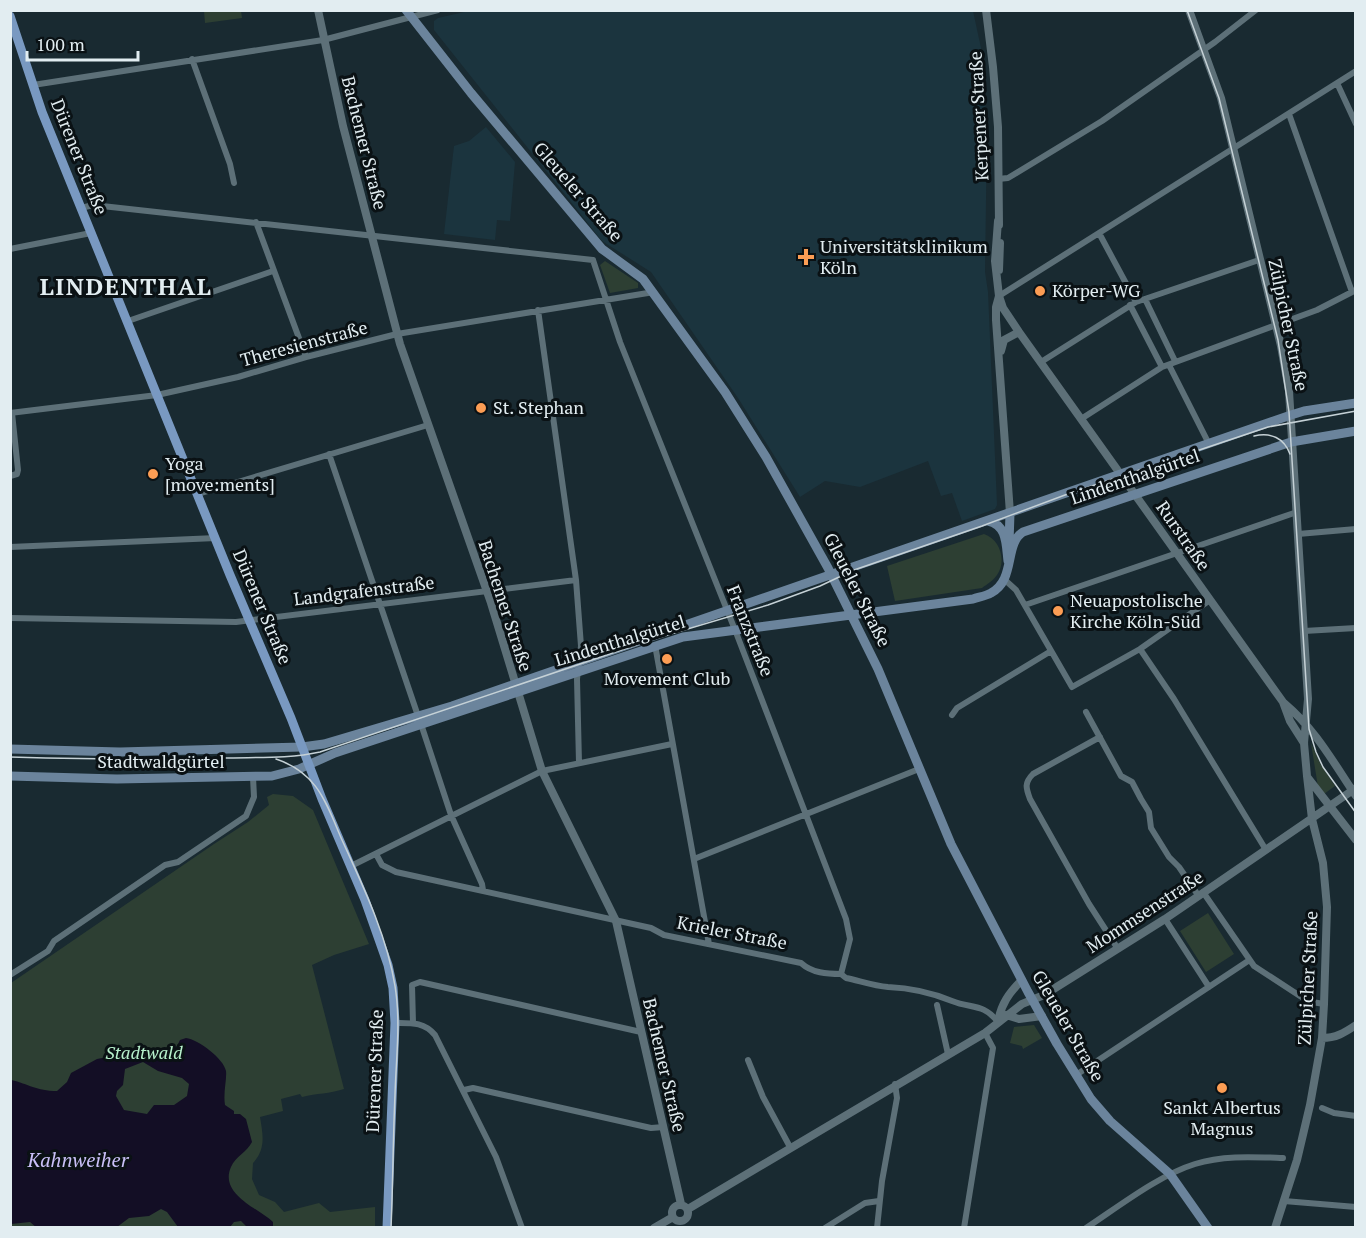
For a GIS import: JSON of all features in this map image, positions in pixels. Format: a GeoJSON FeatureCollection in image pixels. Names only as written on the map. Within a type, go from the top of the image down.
{"type":"FeatureCollection","features":[{"type":"Feature","properties":{"kind":"main road","name":"Gleueler Straße"},"geometry":{"type":"LineString","coordinates":[[409,14],[484,109],[602,249],[643,279],[654,292],[725,392],[766,457],[830,574],[878,669],[951,844],[1022,980],[1076,1075],[1091,1099],[1110,1121],[1170,1174],[1208,1227]]}},
{"type":"Feature","properties":{"kind":"main road","name":"Dürener Straße"},"geometry":{"type":"LineString","coordinates":[[10,16],[33,86],[81,208],[351,866],[388,965],[393,988],[395,1023],[387,1227]]}},
{"type":"Feature","properties":{"kind":"main road","name":"Lindenthalgürtel"},"geometry":{"type":"LineString","coordinates":[[309,764],[419,720],[578,667],[830,574],[1291,415],[1356,403]]}},
{"type":"Feature","properties":{"kind":"main road","name":"Lindenthalgürtel"},"geometry":{"type":"LineString","coordinates":[[578,667],[696,634],[973,599],[991,594],[1005,580],[1015,542],[1023,532],[1293,441],[1356,430]]}},
{"type":"Feature","properties":{"kind":"main road","name":"Lindenthalgürtel"},"geometry":{"type":"LineString","coordinates":[[1009,566],[1010,513]]}},
{"type":"Feature","properties":{"kind":"main road","name":"Lindenthalgürtel"},"geometry":{"type":"LineString","coordinates":[[987,521],[996,523],[1004,533],[1009,566]]}},
{"type":"Feature","properties":{"kind":"main road","name":"Lindenthalgürtel"},"geometry":{"type":"LineString","coordinates":[[302,747],[324,744],[419,720]]}},
{"type":"Feature","properties":{"kind":"main road","name":"Stadtwaldgürtel"},"geometry":{"type":"LineString","coordinates":[[10,749],[120,752],[302,747]]}},
{"type":"Feature","properties":{"kind":"main road","name":"Stadtwaldgürtel"},"geometry":{"type":"LineString","coordinates":[[10,776],[253,777],[276,776],[309,764]]}},
{"type":"Feature","properties":{"kind":"street","name":"Bachemer Straße"},"geometry":{"type":"LineString","coordinates":[[318,10],[343,126],[397,334],[486,591],[542,771],[616,921],[684,1207]]}},
{"type":"Feature","properties":{"kind":"street"},"geometry":{"type":"LineString","coordinates":[[33,86],[323,40],[409,14],[438,10]]}},
{"type":"Feature","properties":{"kind":"street","name":"Kerpener Straße"},"geometry":{"type":"LineString","coordinates":[[986,10],[993,67],[999,179],[995,256],[999,296],[996,306],[1010,513]]}},
{"type":"Feature","properties":{"kind":"street","name":"Zülpicher Straße"},"geometry":{"type":"LineString","coordinates":[[1189,10],[1221,98],[1284,359],[1293,441],[1308,699],[1304,743],[1312,819],[1323,863],[1328,907],[1322,1038],[1299,1150],[1275,1227]]}},
{"type":"Feature","properties":{"kind":"street"},"geometry":{"type":"LineString","coordinates":[[999,179],[1008,178],[1102,121],[1256,10]]}},
{"type":"Feature","properties":{"kind":"street"},"geometry":{"type":"LineString","coordinates":[[192,59],[230,164],[234,183]]}},
{"type":"Feature","properties":{"kind":"street"},"geometry":{"type":"LineString","coordinates":[[999,296],[1356,71]]}},
{"type":"Feature","properties":{"kind":"street"},"geometry":{"type":"LineString","coordinates":[[1337,83],[1356,124]]}},
{"type":"Feature","properties":{"kind":"street"},"geometry":{"type":"LineString","coordinates":[[1081,418],[1162,367],[1317,310],[1354,291],[1289,114]]}},
{"type":"Feature","properties":{"kind":"street"},"geometry":{"type":"LineString","coordinates":[[81,208],[93,205],[593,260],[602,249]]}},
{"type":"Feature","properties":{"kind":"street"},"geometry":{"type":"LineString","coordinates":[[256,222],[306,357]]}},
{"type":"Feature","properties":{"kind":"street"},"geometry":{"type":"LineString","coordinates":[[10,249],[91,233]]}},
{"type":"Feature","properties":{"kind":"street"},"geometry":{"type":"LineString","coordinates":[[1099,233],[1162,367]]}},
{"type":"Feature","properties":{"kind":"street","name":"Franzstraße"},"geometry":{"type":"LineString","coordinates":[[593,260],[605,301],[850,931],[841,974]]}},
{"type":"Feature","properties":{"kind":"street"},"geometry":{"type":"LineString","coordinates":[[1041,362],[1133,304],[1259,260]]}},
{"type":"Feature","properties":{"kind":"street"},"geometry":{"type":"LineString","coordinates":[[128,321],[273,271]]}},
{"type":"Feature","properties":{"kind":"street","name":"Theresienstraße"},"geometry":{"type":"LineString","coordinates":[[11,413],[157,395],[238,377],[397,334],[654,292]]}},
{"type":"Feature","properties":{"kind":"street","name":"Rurstraße"},"geometry":{"type":"LineString","coordinates":[[999,296],[1019,332],[1283,702],[1301,717],[1307,726]]}},
{"type":"Feature","properties":{"kind":"street"},"geometry":{"type":"LineString","coordinates":[[1144,299],[1209,444]]}},
{"type":"Feature","properties":{"kind":"street"},"geometry":{"type":"LineString","coordinates":[[538,310],[576,580],[581,646],[578,667],[579,763]]}},
{"type":"Feature","properties":{"kind":"street"},"geometry":{"type":"LineString","coordinates":[[1000,358],[1004,340],[1019,332]]}},
{"type":"Feature","properties":{"kind":"street"},"geometry":{"type":"LineString","coordinates":[[10,476],[15,475],[18,470],[11,413]]}},
{"type":"Feature","properties":{"kind":"street"},"geometry":{"type":"LineString","coordinates":[[198,494],[428,425]]}},
{"type":"Feature","properties":{"kind":"street"},"geometry":{"type":"LineString","coordinates":[[329,454],[451,816],[483,890]]}},
{"type":"Feature","properties":{"kind":"street"},"geometry":{"type":"LineString","coordinates":[[1025,604],[1297,512]]}},
{"type":"Feature","properties":{"kind":"street"},"geometry":{"type":"LineString","coordinates":[[1298,534],[1356,529]]}},
{"type":"Feature","properties":{"kind":"street"},"geometry":{"type":"LineString","coordinates":[[10,547],[216,538]]}},
{"type":"Feature","properties":{"kind":"street","name":"Landgrafenstraße"},"geometry":{"type":"LineString","coordinates":[[10,618],[236,622],[576,580]]}},
{"type":"Feature","properties":{"kind":"street"},"geometry":{"type":"LineString","coordinates":[[1005,580],[1012,585],[1025,604],[1072,687],[1140,649],[1210,600]]}},
{"type":"Feature","properties":{"kind":"street"},"geometry":{"type":"LineString","coordinates":[[1304,631],[1356,628]]}},
{"type":"Feature","properties":{"kind":"street"},"geometry":{"type":"LineString","coordinates":[[655,645],[709,944]]}},
{"type":"Feature","properties":{"kind":"street"},"geometry":{"type":"LineString","coordinates":[[1140,649],[1174,699],[1266,850]]}},
{"type":"Feature","properties":{"kind":"street"},"geometry":{"type":"LineString","coordinates":[[952,715],[957,708],[1051,651]]}},
{"type":"Feature","properties":{"kind":"street","name":"Rurstraße"},"geometry":{"type":"LineString","coordinates":[[1283,702],[1290,721],[1304,743]]}},
{"type":"Feature","properties":{"kind":"street"},"geometry":{"type":"LineString","coordinates":[[1086,712],[1121,776],[1132,782],[1142,799],[1149,812],[1151,828],[1169,857],[1200,894],[1248,961],[1265,975],[1300,996],[1312,1002],[1324,1004]]}},
{"type":"Feature","properties":{"kind":"street"},"geometry":{"type":"LineString","coordinates":[[1307,726],[1321,741],[1354,792]]}},
{"type":"Feature","properties":{"kind":"street"},"geometry":{"type":"LineString","coordinates":[[1100,737],[1033,774],[1027,779],[1026,787],[1089,904],[1118,949]]}},
{"type":"Feature","properties":{"kind":"street"},"geometry":{"type":"LineString","coordinates":[[351,866],[542,771],[672,744]]}},
{"type":"Feature","properties":{"kind":"street"},"geometry":{"type":"LineString","coordinates":[[694,859],[918,769]]}},
{"type":"Feature","properties":{"kind":"street"},"geometry":{"type":"LineString","coordinates":[[1307,776],[1356,840]]}},
{"type":"Feature","properties":{"kind":"street"},"geometry":{"type":"LineString","coordinates":[[10,975],[48,951],[54,941],[142,880],[165,865],[178,862],[246,816],[254,797],[253,777]]}},
{"type":"Feature","properties":{"kind":"street","name":"Mommsenstraße"},"geometry":{"type":"LineString","coordinates":[[684,1207],[985,1033],[1005,1015],[1044,995],[1165,919],[1354,792]]}},
{"type":"Feature","properties":{"kind":"street","name":"Krieler Straße"},"geometry":{"type":"LineString","coordinates":[[376,854],[382,865],[396,872],[651,928],[664,935],[801,963],[808,969],[841,974],[846,978],[887,987],[901,986],[928,992],[984,1008],[998,1022]]}},
{"type":"Feature","properties":{"kind":"street"},"geometry":{"type":"LineString","coordinates":[[1165,919],[1209,987]]}},
{"type":"Feature","properties":{"kind":"street"},"geometry":{"type":"LineString","coordinates":[[1076,1075],[1248,961]]}},
{"type":"Feature","properties":{"kind":"street"},"geometry":{"type":"LineString","coordinates":[[998,1022],[1001,1007],[1010,992],[1022,980]]}},
{"type":"Feature","properties":{"kind":"street"},"geometry":{"type":"LineString","coordinates":[[413,1023],[412,985],[420,982],[641,1032]]}},
{"type":"Feature","properties":{"kind":"street"},"geometry":{"type":"LineString","coordinates":[[936,1005],[948,1054]]}},
{"type":"Feature","properties":{"kind":"street"},"geometry":{"type":"LineString","coordinates":[[1005,1015],[1019,1019],[1042,1016]]}},
{"type":"Feature","properties":{"kind":"street"},"geometry":{"type":"LineString","coordinates":[[395,1023],[413,1023],[428,1028],[435,1035],[496,1157],[522,1227]]}},
{"type":"Feature","properties":{"kind":"street"},"geometry":{"type":"LineString","coordinates":[[1322,1038],[1341,1035],[1356,1025]]}},
{"type":"Feature","properties":{"kind":"street"},"geometry":{"type":"LineString","coordinates":[[964,1227],[993,1048],[985,1033]]}},
{"type":"Feature","properties":{"kind":"street"},"geometry":{"type":"LineString","coordinates":[[748,1060],[790,1147]]}},
{"type":"Feature","properties":{"kind":"street"},"geometry":{"type":"LineString","coordinates":[[877,1227],[879,1201],[897,1098],[895,1084]]}},
{"type":"Feature","properties":{"kind":"street"},"geometry":{"type":"LineString","coordinates":[[464,1090],[473,1088],[651,1128],[664,1127]]}},
{"type":"Feature","properties":{"kind":"street"},"geometry":{"type":"LineString","coordinates":[[1322,1108],[1334,1113],[1356,1116]]}},
{"type":"Feature","properties":{"kind":"street"},"geometry":{"type":"LineString","coordinates":[[1086,1227],[1170,1174],[1194,1164],[1216,1159],[1283,1158]]}},
{"type":"Feature","properties":{"kind":"street"},"geometry":{"type":"LineString","coordinates":[[825,1227],[865,1203],[879,1201]]}},
{"type":"Feature","properties":{"kind":"street"},"geometry":{"type":"LineString","coordinates":[[1284,1201],[1356,1207]]}},
{"type":"Feature","properties":{"kind":"street"},"geometry":{"type":"LineString","coordinates":[[684,1207],[688,1215],[684,1224],[673,1217],[672,1212],[674,1208],[684,1207]]}},
{"type":"Feature","properties":{"kind":"street"},"geometry":{"type":"LineString","coordinates":[[654,1227],[673,1217]]}},
{"type":"Feature","properties":{"kind":"shaded area","name":"Universitätsklinikum Köln"},"geometry":{"type":"Polygon","coordinates":[[[473,10],[973,11],[981,48],[987,128],[985,272],[988,292],[997,505],[995,509],[962,521],[952,493],[941,496],[928,461],[860,487],[825,481],[800,497],[738,398],[651,272],[602,241],[434,30],[434,21],[438,18],[473,10]]]}},
{"type":"Feature","properties":{"kind":"shaded area"},"geometry":{"type":"Polygon","coordinates":[[[486,127],[515,162],[510,221],[497,220],[495,240],[444,234],[454,146],[469,141],[486,127]]]}},
{"type":"Feature","properties":{"kind":"green space"},"geometry":{"type":"Polygon","coordinates":[[[204,11],[241,11],[242,18],[205,23],[204,11]]]}},
{"type":"Feature","properties":{"kind":"green space"},"geometry":{"type":"Polygon","coordinates":[[[605,261],[638,283],[638,288],[610,293],[600,265],[605,261]]]}},
{"type":"Feature","properties":{"kind":"green space"},"geometry":{"type":"Polygon","coordinates":[[[984,534],[998,545],[1002,557],[1000,569],[990,582],[982,588],[895,601],[887,566],[984,534]]]}},
{"type":"Feature","properties":{"kind":"green space"},"geometry":{"type":"Polygon","coordinates":[[[1311,743],[1321,765],[1335,786],[1324,794],[1318,787],[1311,743]]]}},
{"type":"Feature","properties":{"kind":"green space","name":"Stadtwald"},"geometry":{"type":"Polygon","coordinates":[[[273,794],[293,796],[313,810],[369,944],[312,965],[344,1089],[302,1097],[300,1094],[281,1099],[283,1111],[260,1117],[263,1141],[260,1152],[253,1163],[252,1179],[259,1195],[275,1202],[284,1212],[319,1203],[330,1212],[375,1207],[375,1227],[11,1228],[11,983],[248,822],[269,805],[267,797],[273,794]]]}},
{"type":"Feature","properties":{"kind":"green space"},"geometry":{"type":"Polygon","coordinates":[[[1208,913],[1234,954],[1206,972],[1180,931],[1208,913]]]}},
{"type":"Feature","properties":{"kind":"green space"},"geometry":{"type":"Polygon","coordinates":[[[1034,1025],[1042,1038],[1023,1049],[1022,1046],[1010,1043],[1014,1027],[1034,1025]]]}},
{"type":"Feature","properties":{"kind":"water","name":"Kahnweiher"},"geometry":{"type":"Polygon","coordinates":[[[186,1038],[197,1042],[210,1050],[224,1066],[226,1071],[225,1105],[234,1111],[234,1114],[240,1114],[246,1119],[252,1142],[231,1167],[230,1185],[235,1193],[273,1222],[273,1227],[247,1227],[241,1221],[234,1222],[230,1227],[178,1227],[167,1212],[161,1209],[149,1216],[129,1218],[117,1227],[37,1228],[30,1222],[11,1224],[11,1080],[38,1089],[57,1091],[67,1082],[71,1073],[97,1059],[113,1056],[131,1058],[151,1050],[166,1054],[177,1046],[180,1040],[186,1038]],[[143,1062],[125,1069],[123,1085],[117,1091],[116,1096],[124,1110],[147,1114],[154,1105],[174,1105],[187,1096],[189,1084],[182,1078],[158,1071],[143,1062]]]}},
{"type":"Feature","properties":{"kind":"tram line"},"geometry":{"type":"LineString","coordinates":[[1187,10],[1219,98],[1278,340],[1289,412],[1309,729],[1323,767],[1356,813]]}},
{"type":"Feature","properties":{"kind":"tram line"},"geometry":{"type":"LineString","coordinates":[[10,757],[196,759],[284,757],[320,752],[654,639],[768,605],[820,586],[854,570],[1065,495],[1268,427],[1356,411]]}},
{"type":"Feature","properties":{"kind":"tram line"},"geometry":{"type":"LineString","coordinates":[[1254,436],[1266,435],[1276,438],[1284,444],[1290,454]]}},
{"type":"Feature","properties":{"kind":"tram line"},"geometry":{"type":"LineString","coordinates":[[276,759],[302,772],[319,791],[358,875],[391,967],[397,1000],[398,1027],[391,1228]]}},
{"type":"Feature","properties":{"kind":"place","name":"Universitätsklinikum Köln"},"geometry":{"type":"Point","coordinates":[806,257]}},
{"type":"Feature","properties":{"kind":"place","name":"Körper-WG"},"geometry":{"type":"Point","coordinates":[1040,291]}},
{"type":"Feature","properties":{"kind":"place","name":"St. Stephan"},"geometry":{"type":"Point","coordinates":[481,408]}},
{"type":"Feature","properties":{"kind":"place","name":"Yoga [move:ments]"},"geometry":{"type":"Point","coordinates":[153,474]}},
{"type":"Feature","properties":{"kind":"place","name":"Neuapostolische Kirche Köln-Süd"},"geometry":{"type":"Point","coordinates":[1058,611]}},
{"type":"Feature","properties":{"kind":"place","name":"Movement Club"},"geometry":{"type":"Point","coordinates":[667,659]}},
{"type":"Feature","properties":{"kind":"place","name":"Sankt Albertus Magnus"},"geometry":{"type":"Point","coordinates":[1222,1088]}},
{"type":"Feature","properties":{"kind":"district","name":"LINDENTHAL"},"geometry":{"type":"Point","coordinates":[126,287]}}]}
